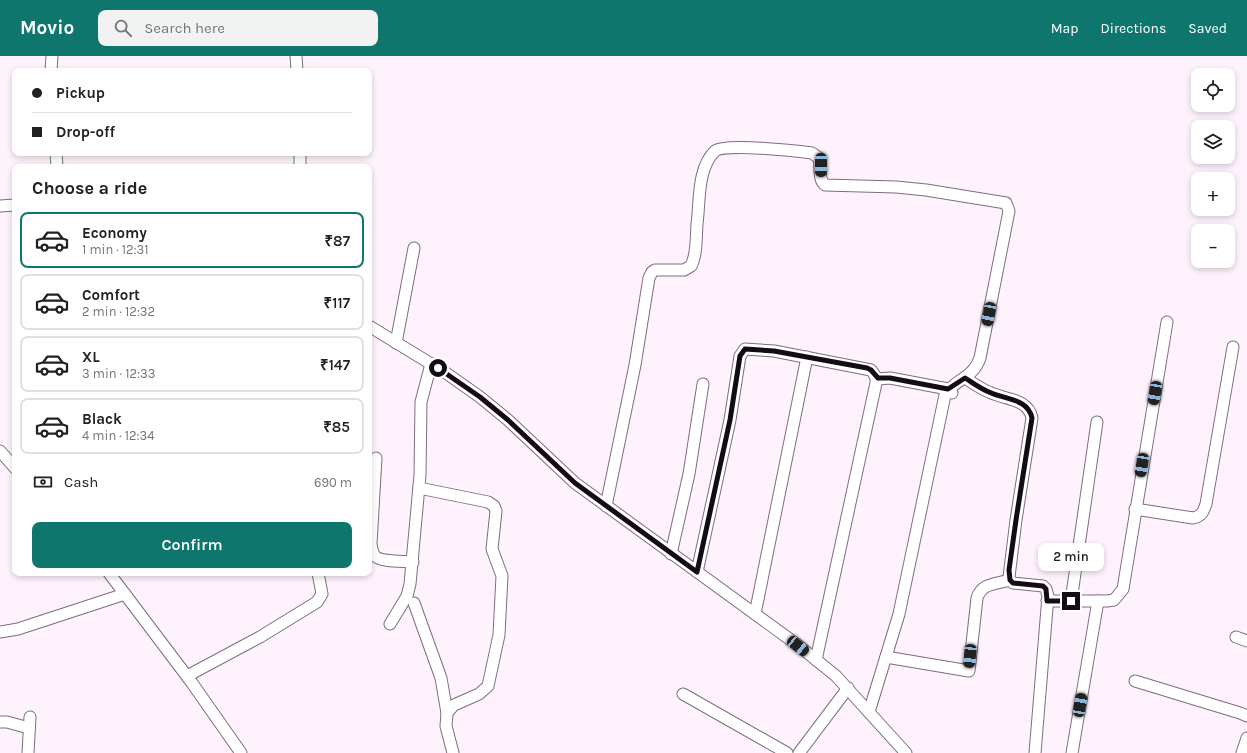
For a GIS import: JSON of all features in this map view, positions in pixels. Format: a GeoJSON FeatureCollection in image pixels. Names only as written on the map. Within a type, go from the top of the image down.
{"type":"FeatureCollection","features":[{"type":"Feature","properties":{"kind":"street"},"geometry":{"type":"LineString","coordinates":[[51,68],[52,56]]}},
{"type":"Feature","properties":{"kind":"street"},"geometry":{"type":"LineString","coordinates":[[296,56],[297,68]]}},
{"type":"Feature","properties":{"kind":"street"},"geometry":{"type":"LineString","coordinates":[[606,506],[635,365],[649,278],[655,270],[684,270],[691,266],[695,251],[702,177],[708,160],[718,149],[733,147],[812,153],[819,158],[821,165],[821,179],[825,186],[896,187],[926,190],[1003,202],[1007,205],[1009,211],[980,358],[973,371],[945,395],[899,614],[869,712]]}},
{"type":"Feature","properties":{"kind":"street"},"geometry":{"type":"LineString","coordinates":[[0,206],[12,205]]}},
{"type":"Feature","properties":{"kind":"street"},"geometry":{"type":"LineString","coordinates":[[396,343],[414,248]]}},
{"type":"Feature","properties":{"kind":"street"},"geometry":{"type":"LineString","coordinates":[[1047,601],[1114,600],[1123,589],[1167,322]]}},
{"type":"Feature","properties":{"kind":"street"},"geometry":{"type":"LineString","coordinates":[[372,328],[431,364],[480,397],[508,420],[575,483],[816,660],[848,688],[906,753]]}},
{"type":"Feature","properties":{"kind":"street"},"geometry":{"type":"LineString","coordinates":[[1135,509],[1193,518],[1199,517],[1203,514],[1233,347]]}},
{"type":"Feature","properties":{"kind":"street"},"geometry":{"type":"LineString","coordinates":[[697,572],[730,420],[742,351],[745,349],[768,351],[867,368],[871,370],[876,377],[876,383],[816,660]]}},
{"type":"Feature","properties":{"kind":"street"},"geometry":{"type":"LineString","coordinates":[[755,614],[807,357]]}},
{"type":"Feature","properties":{"kind":"street"},"geometry":{"type":"LineString","coordinates":[[390,624],[407,596],[412,562],[418,488],[422,402],[431,364]]}},
{"type":"Feature","properties":{"kind":"street"},"geometry":{"type":"LineString","coordinates":[[876,377],[890,378],[950,391]]}},
{"type":"Feature","properties":{"kind":"street"},"geometry":{"type":"LineString","coordinates":[[965,378],[990,393],[1024,404],[1031,412],[1032,418],[1009,570],[1010,580]]}},
{"type":"Feature","properties":{"kind":"street"},"geometry":{"type":"LineString","coordinates":[[671,554],[690,474],[703,384]]}},
{"type":"Feature","properties":{"kind":"street"},"geometry":{"type":"LineString","coordinates":[[1071,601],[1097,422]]}},
{"type":"Feature","properties":{"kind":"street"},"geometry":{"type":"LineString","coordinates":[[0,451],[12,465]]}},
{"type":"Feature","properties":{"kind":"street"},"geometry":{"type":"LineString","coordinates":[[372,527],[376,458]]}},
{"type":"Feature","properties":{"kind":"street"},"geometry":{"type":"LineString","coordinates":[[418,488],[488,502],[494,506],[496,511],[492,549],[493,556],[500,569],[502,584],[499,635],[488,686],[479,694],[454,705],[447,713]]}},
{"type":"Feature","properties":{"kind":"street"},"geometry":{"type":"LineString","coordinates":[[372,551],[379,559],[412,562]]}},
{"type":"Feature","properties":{"kind":"street"},"geometry":{"type":"LineString","coordinates":[[111,576],[241,753]]}},
{"type":"Feature","properties":{"kind":"street"},"geometry":{"type":"LineString","coordinates":[[186,676],[260,637],[317,602],[322,594],[319,576]]}},
{"type":"Feature","properties":{"kind":"street"},"geometry":{"type":"LineString","coordinates":[[886,657],[969,671],[979,591],[987,586],[1010,580],[1013,583],[1043,586],[1046,589],[1047,601],[1036,753]]}},
{"type":"Feature","properties":{"kind":"street"},"geometry":{"type":"LineString","coordinates":[[0,632],[18,629],[125,594]]}},
{"type":"Feature","properties":{"kind":"street"},"geometry":{"type":"LineString","coordinates":[[1072,753],[1098,601]]}},
{"type":"Feature","properties":{"kind":"street"},"geometry":{"type":"LineString","coordinates":[[414,603],[441,678],[447,713],[446,726],[454,753]]}},
{"type":"Feature","properties":{"kind":"street"},"geometry":{"type":"LineString","coordinates":[[1135,681],[1240,712],[1247,716]]}},
{"type":"Feature","properties":{"kind":"street"},"geometry":{"type":"LineString","coordinates":[[799,753],[848,688]]}},
{"type":"Feature","properties":{"kind":"street"},"geometry":{"type":"LineString","coordinates":[[683,694],[787,753]]}},
{"type":"Feature","properties":{"kind":"street"},"geometry":{"type":"LineString","coordinates":[[0,722],[30,722],[28,753]]}},
{"type":"Feature","properties":{"kind":"street"},"geometry":{"type":"LineString","coordinates":[[1242,753],[1247,738]]}},
{"type":"Feature","properties":{"kind":"route"},"geometry":{"type":"LineString","coordinates":[[438,368],[480,397],[508,420],[575,483],[637,530],[697,572],[730,420],[742,351],[745,349],[774,351],[867,368],[871,370],[878,378],[890,378],[948,389],[965,378],[990,393],[1024,404],[1031,412],[1032,418],[1022,473],[1009,570],[1010,580],[1013,583],[1043,586],[1046,589],[1048,596],[1047,601],[1071,601]]}}]}
